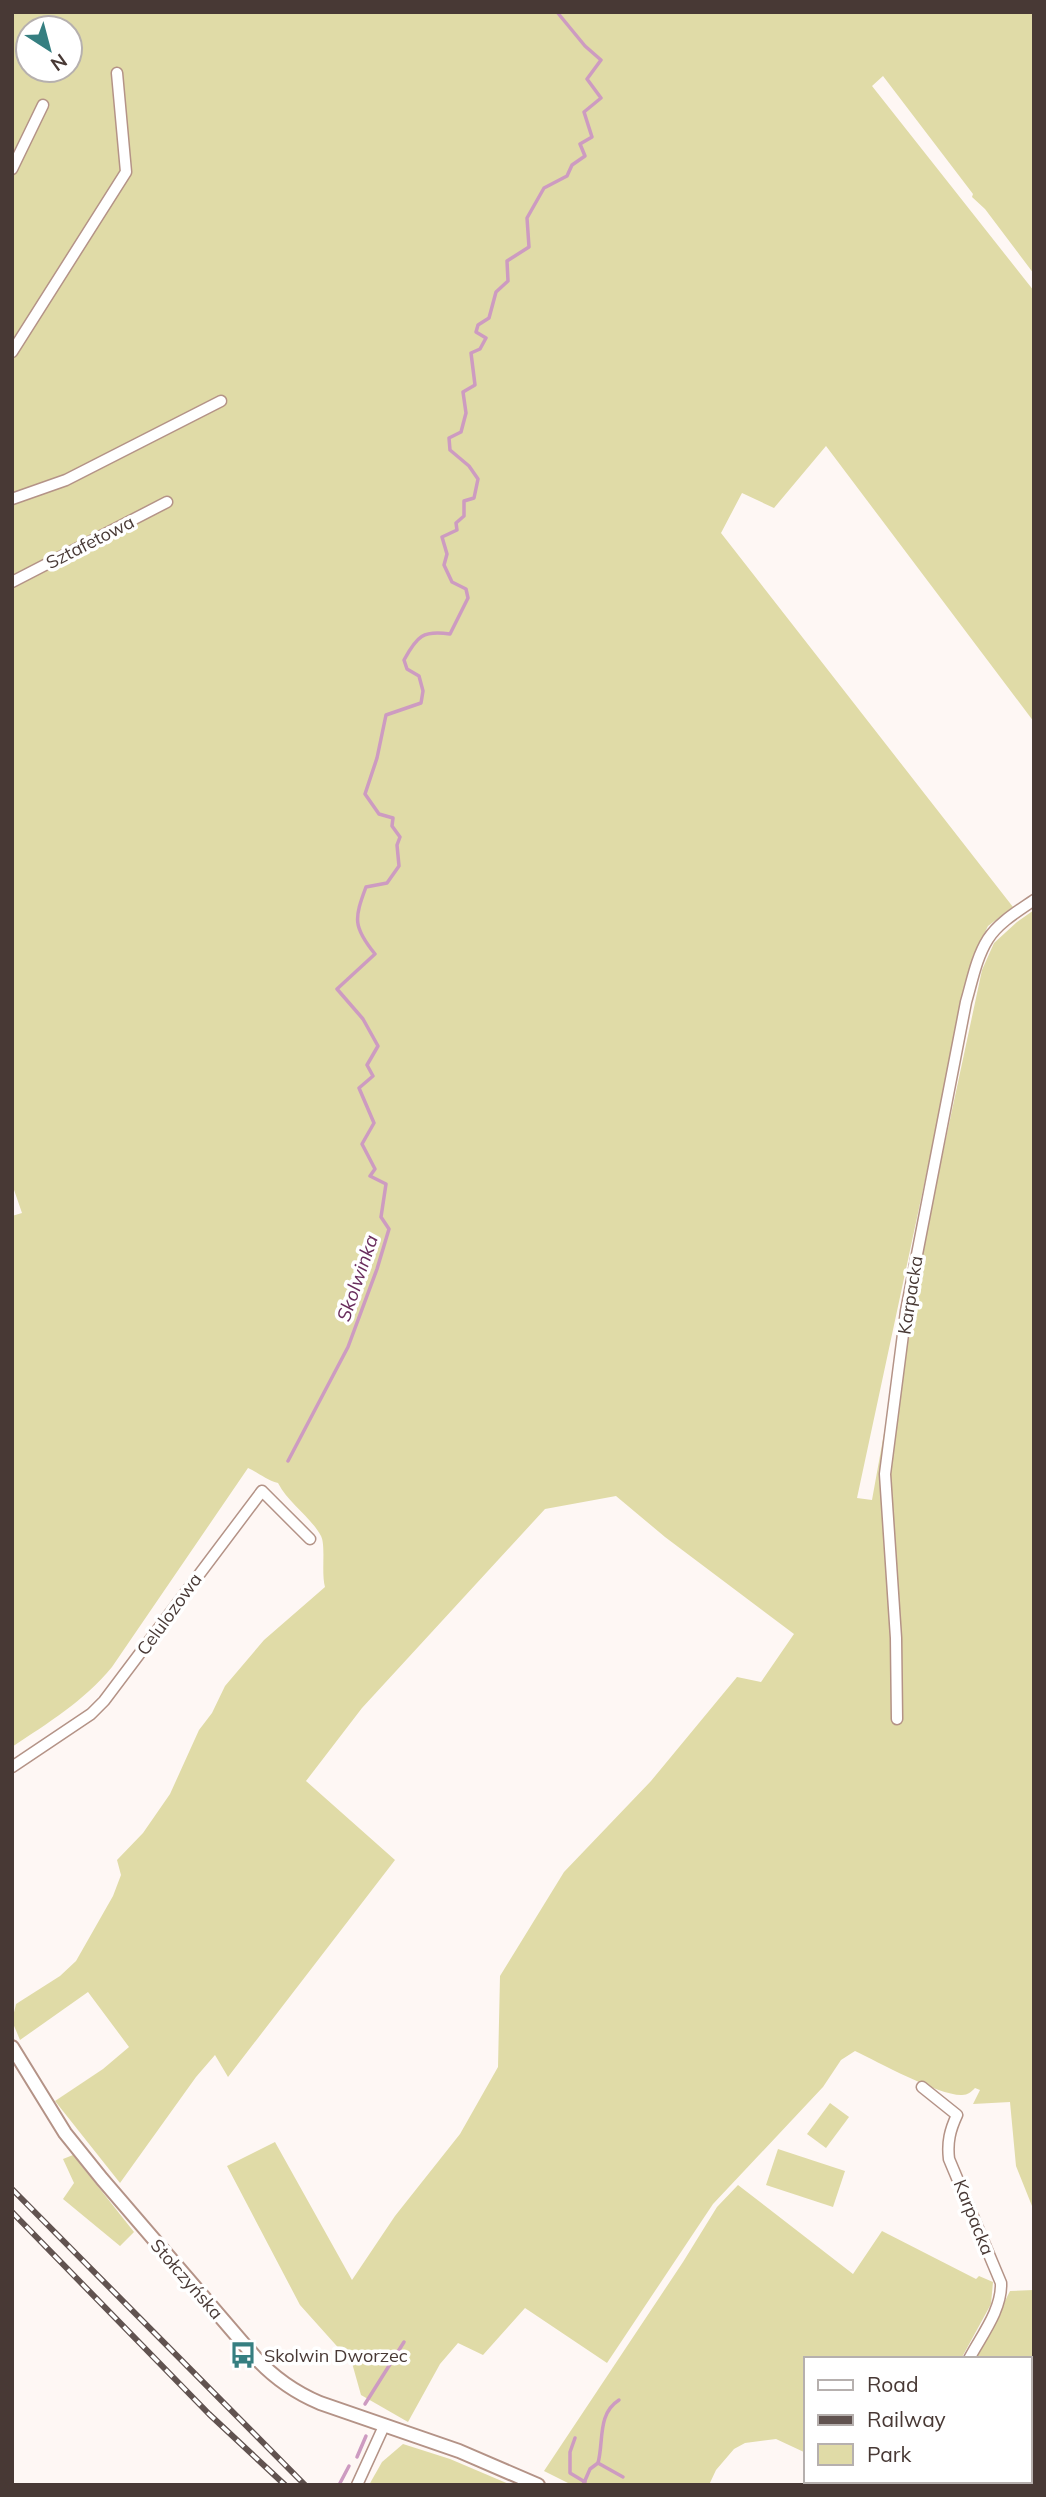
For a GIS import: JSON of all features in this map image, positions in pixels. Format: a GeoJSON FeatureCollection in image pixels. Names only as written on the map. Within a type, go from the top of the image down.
{"type":"FeatureCollection","features":[{"type":"Feature","properties":{"kind":"street"},"geometry":{"type":"LineString","coordinates":[[12,352],[126,172],[117,73]]}},
{"type":"Feature","properties":{"kind":"street"},"geometry":{"type":"LineString","coordinates":[[12,169],[43,105]]}},
{"type":"Feature","properties":{"kind":"street"},"geometry":{"type":"LineString","coordinates":[[12,499],[66,480],[221,401]]}},
{"type":"Feature","properties":{"kind":"street","name":"Sztafetowa"},"geometry":{"type":"LineString","coordinates":[[12,582],[167,502]]}},
{"type":"Feature","properties":{"kind":"street","name":"Karpacka"},"geometry":{"type":"LineString","coordinates":[[897,1720],[896,1638],[886,1474],[906,1311],[966,1002],[978,962],[988,939],[1007,919],[1034,900]]}},
{"type":"Feature","properties":{"kind":"street","name":"Celulozowa"},"geometry":{"type":"LineString","coordinates":[[12,1767],[91,1714],[104,1701],[262,1491],[310,1538]]}},
{"type":"Feature","properties":{"kind":"street","name":"Stołczyńska"},"geometry":{"type":"LineString","coordinates":[[12,2047],[65,2133],[260,2363],[298,2393],[469,2455],[538,2485]]}},
{"type":"Feature","properties":{"kind":"street","name":"Karpacka"},"geometry":{"type":"LineString","coordinates":[[922,2087],[957,2115],[951,2127],[948,2145],[950,2159],[1001,2283],[1002,2294],[997,2307],[970,2357]]}},
{"type":"Feature","properties":{"kind":"street"},"geometry":{"type":"LineString","coordinates":[[357,2485],[384,2426]]}},
{"type":"Feature","properties":{"kind":"green space"},"geometry":{"type":"Polygon","coordinates":[[[12,12],[1034,12],[1034,274],[985,209],[972,197],[973,194],[883,76],[872,86],[1034,291],[1034,722],[826,446],[774,508],[742,493],[721,533],[1013,907],[988,926],[973,956],[857,1498],[872,1500],[890,1400],[982,970],[994,943],[1034,910],[1034,2211],[1016,2166],[1010,2102],[973,2104],[980,2090],[975,2088],[962,2095],[939,2090],[855,2051],[841,2060],[823,2087],[713,2204],[607,2363],[525,2308],[483,2355],[458,2343],[440,2364],[408,2422],[361,2395],[352,2363],[300,2305],[227,2166],[275,2142],[352,2280],[395,2216],[460,2134],[498,2067],[500,1976],[564,1872],[651,1781],[737,1677],[761,1682],[794,1634],[665,1537],[616,1496],[545,1509],[362,1708],[306,1781],[395,1860],[228,2077],[215,2055],[196,2077],[120,2183],[55,2101],[103,2069],[129,2047],[88,1992],[20,2040],[12,2021],[16,2004],[60,1976],[76,1961],[113,1896],[121,1875],[117,1860],[143,1833],[170,1794],[199,1730],[212,1713],[225,1686],[264,1640],[325,1587],[323,1546],[321,1536],[311,1522],[278,1483],[248,1468],[112,1667],[78,1701],[12,1747],[12,1216],[22,1213],[12,1184],[12,12]]]}},
{"type":"Feature","properties":{"kind":"green space"},"geometry":{"type":"Polygon","coordinates":[[[830,2103],[849,2117],[826,2148],[807,2134],[830,2103]]]}},
{"type":"Feature","properties":{"kind":"green space"},"geometry":{"type":"Polygon","coordinates":[[[778,2149],[845,2171],[833,2207],[766,2185],[778,2149]]]}},
{"type":"Feature","properties":{"kind":"green space"},"geometry":{"type":"Polygon","coordinates":[[[73,2155],[134,2232],[120,2246],[63,2199],[74,2183],[63,2159],[73,2155]]]}},
{"type":"Feature","properties":{"kind":"green space"},"geometry":{"type":"Polygon","coordinates":[[[738,2185],[853,2274],[882,2231],[976,2279],[979,2276],[993,2282],[991,2304],[962,2357],[804,2357],[804,2452],[776,2439],[745,2443],[734,2449],[716,2470],[709,2485],[572,2485],[544,2471],[683,2262],[717,2207],[738,2185]]]}},
{"type":"Feature","properties":{"kind":"green space"},"geometry":{"type":"Polygon","coordinates":[[[1034,2290],[1034,2450],[1032,2357],[977,2357],[1010,2291],[1034,2290]]]}},
{"type":"Feature","properties":{"kind":"green space"},"geometry":{"type":"Polygon","coordinates":[[[403,2444],[450,2459],[511,2485],[369,2485],[382,2462],[403,2444]]]}},
{"type":"Feature","properties":{"kind":"waterway","name":"Skolwinka"},"geometry":{"type":"LineString","coordinates":[[288,1461],[348,1347],[389,1229],[381,1217],[386,1184],[370,1176],[375,1169],[362,1144],[374,1123],[359,1088],[373,1076],[367,1065],[378,1046],[363,1019],[337,989],[375,954],[363,937],[358,922],[359,907],[366,887],[387,883],[399,866],[397,845],[400,837],[392,826],[393,818],[379,814],[365,794],[377,758],[386,715],[421,703],[423,691],[419,676],[407,669],[404,660],[422,636],[433,633],[450,634],[468,598],[466,589],[452,582],[444,565],[447,554],[442,537],[457,530],[456,523],[464,516],[464,501],[474,498],[478,479],[469,466],[450,450],[449,438],[461,432],[466,413],[463,392],[475,385],[471,353],[480,349],[486,338],[476,332],[478,325],[489,318],[496,292],[508,281],[507,261],[529,247],[527,218],[544,188],[567,176],[572,165],[585,156],[580,144],[592,137],[584,112],[601,98],[587,79],[601,60],[585,46],[557,12]]}},
{"type":"Feature","properties":{"kind":"waterway"},"geometry":{"type":"LineString","coordinates":[[365,2404],[404,2342]]}},
{"type":"Feature","properties":{"kind":"waterway"},"geometry":{"type":"LineString","coordinates":[[598,2463],[604,2420],[619,2400]]}},
{"type":"Feature","properties":{"kind":"waterway"},"geometry":{"type":"LineString","coordinates":[[357,2457],[366,2436]]}},
{"type":"Feature","properties":{"kind":"waterway"},"geometry":{"type":"LineString","coordinates":[[575,2438],[570,2452],[570,2473],[585,2482]]}},
{"type":"Feature","properties":{"kind":"waterway"},"geometry":{"type":"LineString","coordinates":[[583,2485],[590,2469],[598,2463],[623,2477]]}},
{"type":"Feature","properties":{"kind":"waterway"},"geometry":{"type":"LineString","coordinates":[[339,2485],[349,2466]]}},
{"type":"Feature","properties":{"kind":"railway"},"geometry":{"type":"LineString","coordinates":[[12,2189],[305,2485]]}},
{"type":"Feature","properties":{"kind":"railway"},"geometry":{"type":"LineString","coordinates":[[12,2212],[209,2414],[285,2485]]}},
{"type":"Feature","properties":{"kind":"place","name":"Skolwin Dworzec"},"geometry":{"type":"Point","coordinates":[243,2355]}}]}
